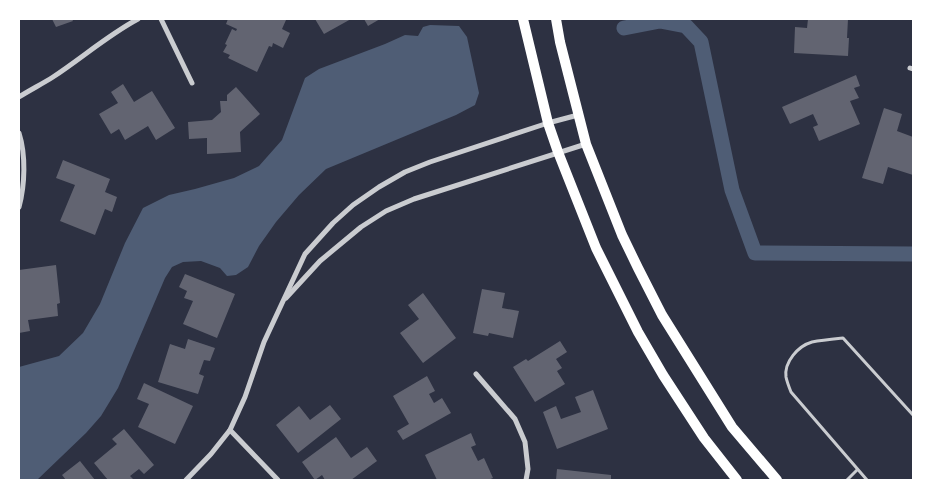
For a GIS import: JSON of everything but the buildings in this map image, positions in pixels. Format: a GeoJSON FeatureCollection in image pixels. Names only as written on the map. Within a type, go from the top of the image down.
{"type":"FeatureCollection","features":[{"type":"Feature","properties":{"kind":"main road"},"geometry":{"type":"LineString","coordinates":[[523,19],[548,122],[596,248],[638,332],[663,375],[704,438],[737,480]]}},
{"type":"Feature","properties":{"kind":"main road"},"geometry":{"type":"LineString","coordinates":[[556,19],[586,144],[626,243],[662,315],[732,427],[777,480]]}},
{"type":"Feature","properties":{"kind":"street"},"geometry":{"type":"LineString","coordinates":[[19,97],[52,78],[107,38],[138,19]]}},
{"type":"Feature","properties":{"kind":"street"},"geometry":{"type":"LineString","coordinates":[[161,19],[192,83]]}},
{"type":"Feature","properties":{"kind":"street"},"geometry":{"type":"LineString","coordinates":[[186,480],[211,454],[230,430],[245,397],[264,342],[305,254],[333,223],[353,205],[405,172],[548,122],[578,115]]}},
{"type":"Feature","properties":{"kind":"street"},"geometry":{"type":"LineString","coordinates":[[19,133],[24,168],[22,196],[19,207]]}},
{"type":"Feature","properties":{"kind":"street"},"geometry":{"type":"LineString","coordinates":[[282,302],[320,261],[361,227],[386,211],[414,200],[586,144]]}},
{"type":"Feature","properties":{"kind":"street"},"geometry":{"type":"LineString","coordinates":[[476,374],[515,419],[525,442],[528,469],[526,480]]}},
{"type":"Feature","properties":{"kind":"street"},"geometry":{"type":"LineString","coordinates":[[230,430],[278,480]]}},
{"type":"Feature","properties":{"kind":"lane"},"geometry":{"type":"LineString","coordinates":[[867,480],[791,392],[786,378],[786,367],[793,356],[803,346],[810,343],[843,338],[913,415]]}},
{"type":"Feature","properties":{"kind":"lane"},"geometry":{"type":"LineString","coordinates":[[847,480],[857,470]]}},
{"type":"Feature","properties":{"kind":"water"},"geometry":{"type":"Polygon","coordinates":[[[430,25],[459,26],[467,37],[479,93],[475,105],[456,115],[326,169],[299,195],[276,222],[259,246],[248,267],[236,275],[227,276],[220,268],[201,261],[183,262],[172,267],[165,278],[118,388],[101,416],[37,480],[19,480],[19,367],[59,356],[83,333],[100,304],[125,243],[143,208],[169,195],[234,178],[259,166],[282,140],[305,78],[319,69],[405,35],[418,36],[423,27],[430,25]]]}},
{"type":"Feature","properties":{"kind":"waterway"},"geometry":{"type":"LineString","coordinates":[[624,28],[660,21],[686,26],[701,42],[732,190],[755,253],[913,254]]}}]}
